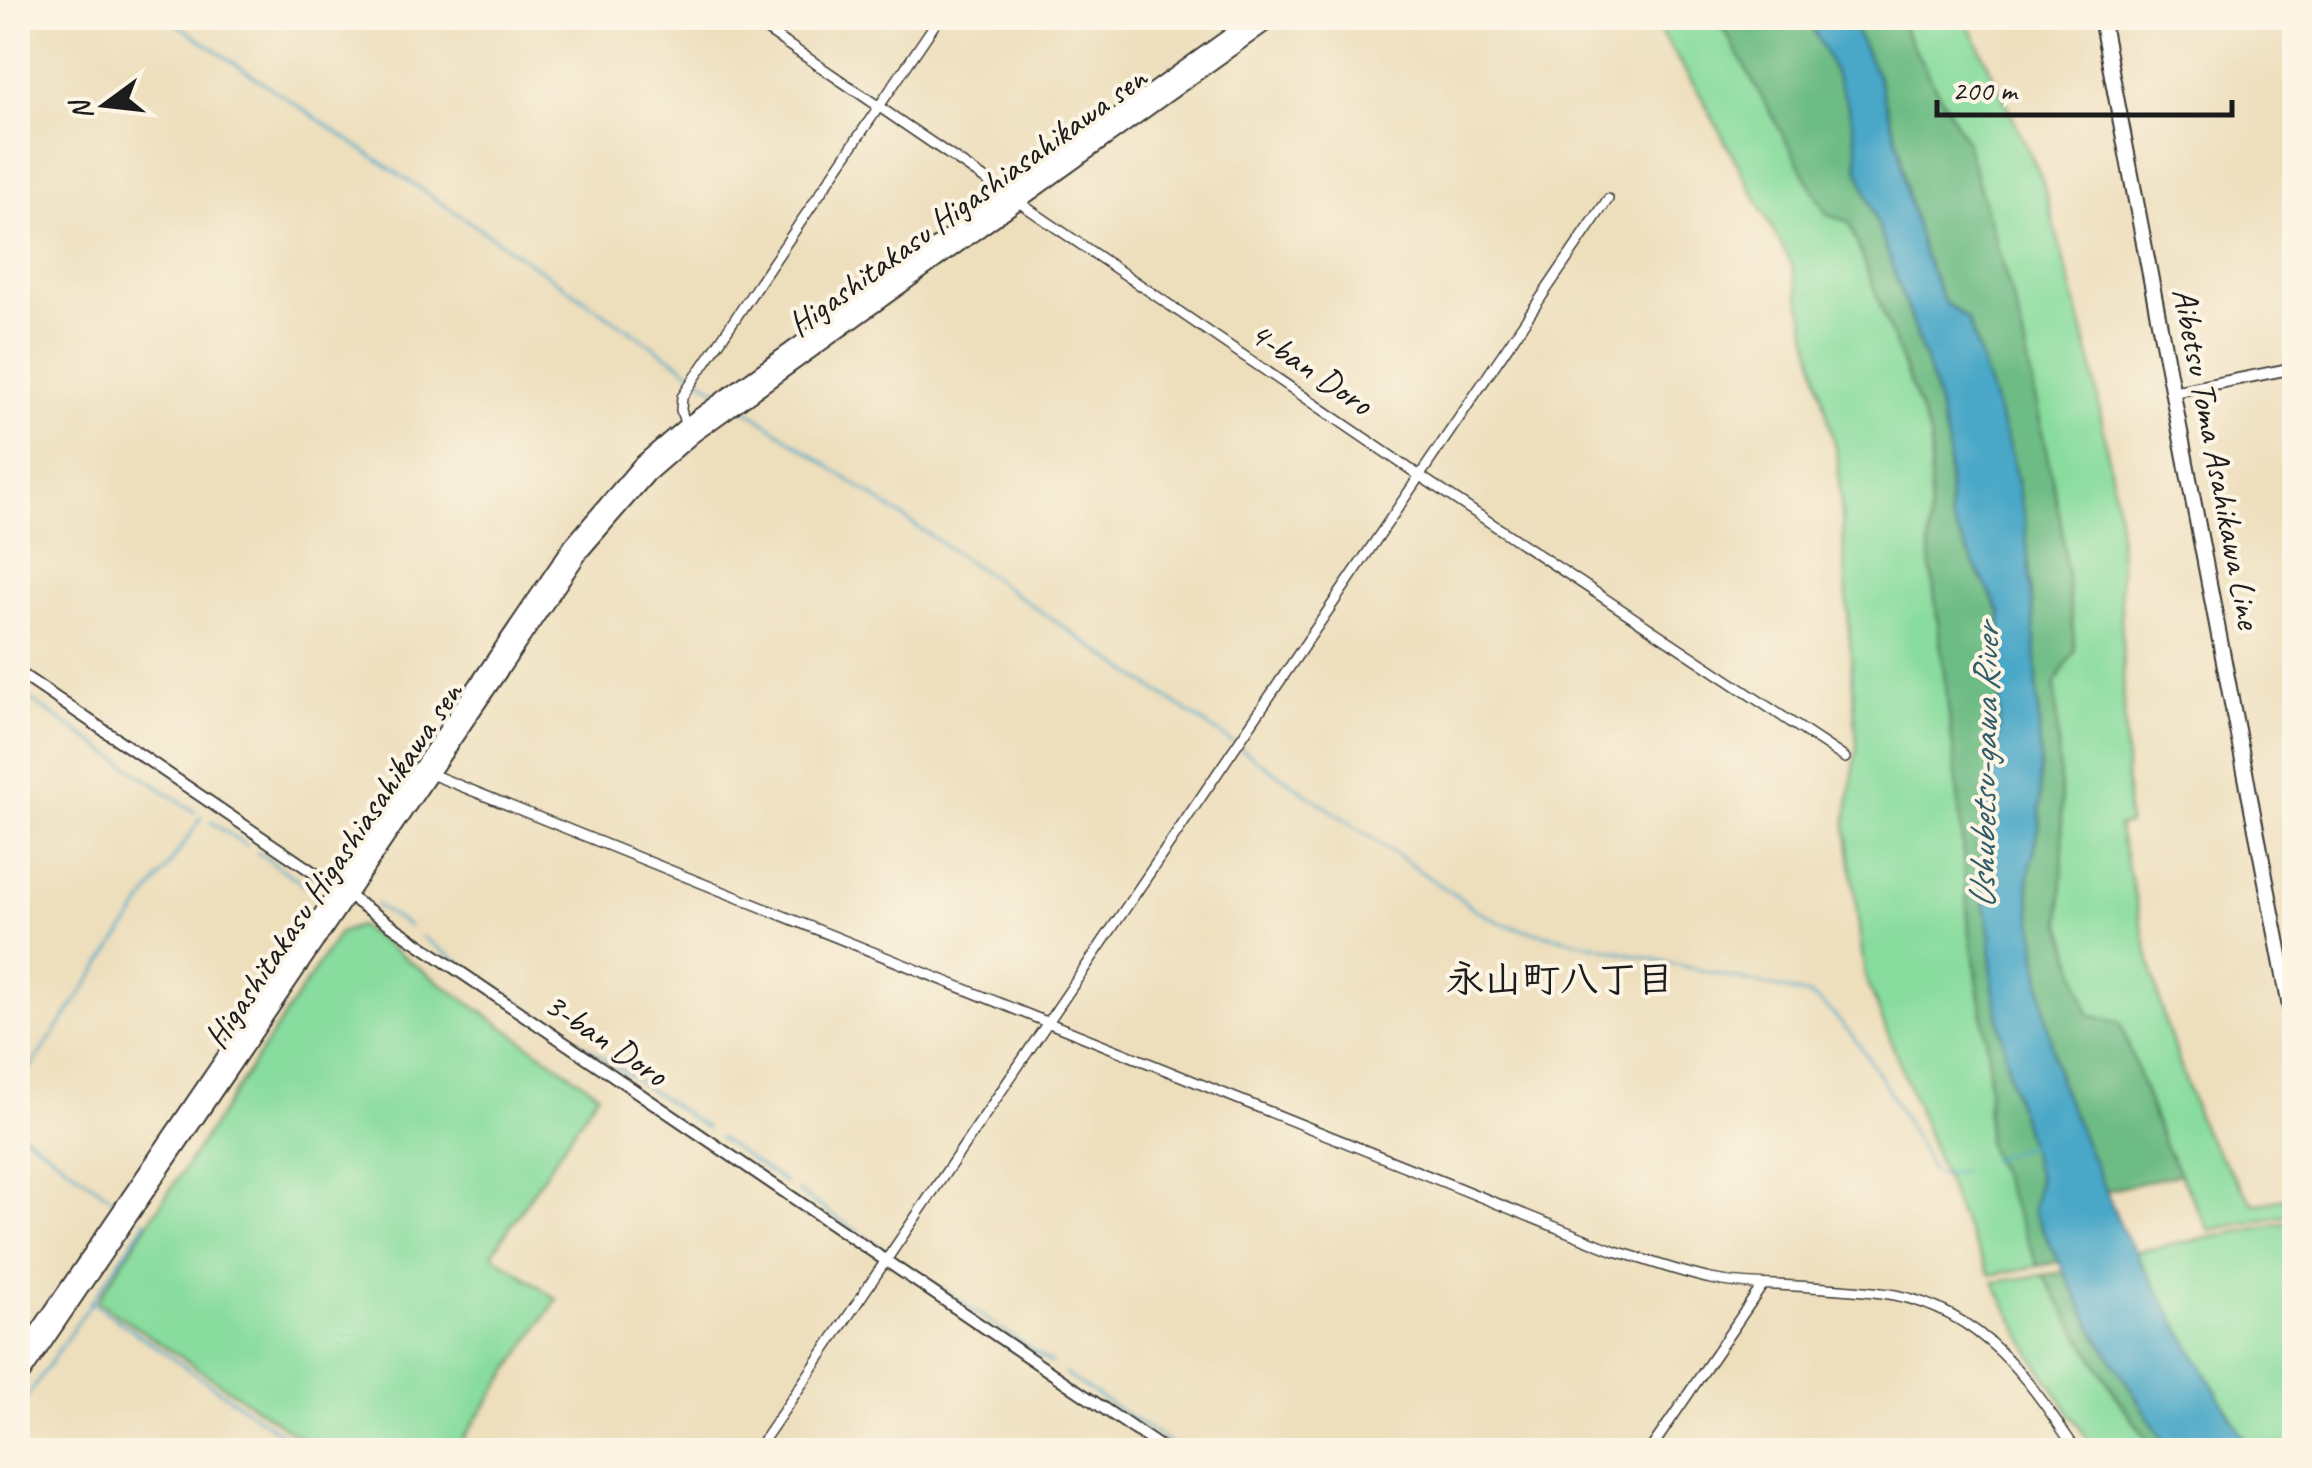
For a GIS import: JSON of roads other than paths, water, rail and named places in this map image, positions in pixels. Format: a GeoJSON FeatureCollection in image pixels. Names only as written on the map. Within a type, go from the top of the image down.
{"type":"FeatureCollection","features":[{"type":"Feature","properties":{"kind":"main road","name":"Higashitakasu Higashiasahikawa sen"},"geometry":{"type":"LineString","coordinates":[[18,1381],[425,772],[582,550],[648,474],[688,432],[1256,18]]}},
{"type":"Feature","properties":{"kind":"main road","name":"Higashitakasu Higashiasahikawa sen"},"geometry":{"type":"LineString","coordinates":[[1014,197],[1273,18]]}},
{"type":"Feature","properties":{"kind":"main road","name":"Aibetsu Toma Asahikawa Line"},"geometry":{"type":"LineString","coordinates":[[2102,18],[2294,1028]]}},
{"type":"Feature","properties":{"kind":"main road","name":"Higashitakasu Higashiasahikawa sen"},"geometry":{"type":"LineString","coordinates":[[18,1361],[343,894]]}},
{"type":"Feature","properties":{"kind":"street","name":"4-ban Doro"},"geometry":{"type":"LineString","coordinates":[[749,18],[1420,476],[1846,758]]}},
{"type":"Feature","properties":{"kind":"street"},"geometry":{"type":"LineString","coordinates":[[688,432],[682,398],[939,18]]}},
{"type":"Feature","properties":{"kind":"street"},"geometry":{"type":"LineString","coordinates":[[757,1450],[1608,199]]}},
{"type":"Feature","properties":{"kind":"street"},"geometry":{"type":"LineString","coordinates":[[2174,392],[2294,368]]}},
{"type":"Feature","properties":{"kind":"street","name":"3-ban Doro"},"geometry":{"type":"LineString","coordinates":[[18,672],[1164,1450]]}},
{"type":"Feature","properties":{"kind":"street"},"geometry":{"type":"LineString","coordinates":[[425,772],[1615,1251],[1711,1279],[1894,1295],[1918,1302],[1990,1341],[2028,1380],[2076,1450]]}},
{"type":"Feature","properties":{"kind":"street"},"geometry":{"type":"LineString","coordinates":[[1650,1450],[1762,1286]]}},
{"type":"Feature","properties":{"kind":"water"},"geometry":{"type":"Polygon","coordinates":[[[1807,18],[1849,18],[1877,75],[1900,149],[1907,194],[1924,255],[1944,302],[1968,320],[2012,457],[2025,522],[2040,750],[2040,823],[2028,881],[2044,1006],[2059,1082],[2124,1233],[2254,1450],[2169,1450],[2094,1331],[2033,1210],[2038,1178],[2009,1074],[1992,981],[1991,937],[1982,890],[1985,814],[1999,733],[2001,614],[1950,519],[1948,447],[1933,384],[1858,168],[1849,109],[1807,18]]]}},
{"type":"Feature","properties":{"kind":"waterway"},"geometry":{"type":"LineString","coordinates":[[168,18],[693,373]]}},
{"type":"Feature","properties":{"kind":"waterway"},"geometry":{"type":"LineString","coordinates":[[699,378],[722,393]]}},
{"type":"Feature","properties":{"kind":"waterway"},"geometry":{"type":"LineString","coordinates":[[741,406],[1233,743]]}},
{"type":"Feature","properties":{"kind":"waterway"},"geometry":{"type":"LineString","coordinates":[[18,691],[195,812]]}},
{"type":"Feature","properties":{"kind":"waterway"},"geometry":{"type":"LineString","coordinates":[[1240,748],[1478,911],[1505,925],[1809,995],[1829,1011],[1864,1052],[1934,1172],[1941,1176],[1961,1171]]}},
{"type":"Feature","properties":{"kind":"waterway"},"geometry":{"type":"LineString","coordinates":[[18,1086],[202,817]]}},
{"type":"Feature","properties":{"kind":"waterway"},"geometry":{"type":"LineString","coordinates":[[211,822],[247,846]]}},
{"type":"Feature","properties":{"kind":"waterway"},"geometry":{"type":"LineString","coordinates":[[257,852],[306,886]]}},
{"type":"Feature","properties":{"kind":"waterway"},"geometry":{"type":"LineString","coordinates":[[375,905],[409,926]]}},
{"type":"Feature","properties":{"kind":"waterway"},"geometry":{"type":"LineString","coordinates":[[422,937],[562,1031]]}},
{"type":"Feature","properties":{"kind":"waterway"},"geometry":{"type":"LineString","coordinates":[[577,1040],[706,1128]]}},
{"type":"Feature","properties":{"kind":"waterway"},"geometry":{"type":"LineString","coordinates":[[18,1130],[113,1199]]}},
{"type":"Feature","properties":{"kind":"waterway"},"geometry":{"type":"LineString","coordinates":[[719,1138],[785,1183]]}},
{"type":"Feature","properties":{"kind":"waterway"},"geometry":{"type":"LineString","coordinates":[[1991,1159],[2032,1145]]}},
{"type":"Feature","properties":{"kind":"waterway"},"geometry":{"type":"LineString","coordinates":[[797,1191],[883,1249]]}},
{"type":"Feature","properties":{"kind":"waterway"},"geometry":{"type":"LineString","coordinates":[[18,1410],[146,1222],[143,1220]]}},
{"type":"Feature","properties":{"kind":"waterway"},"geometry":{"type":"LineString","coordinates":[[901,1262],[1051,1363]]}},
{"type":"Feature","properties":{"kind":"waterway"},"geometry":{"type":"LineString","coordinates":[[90,1301],[305,1450]]}},
{"type":"Feature","properties":{"kind":"waterway"},"geometry":{"type":"LineString","coordinates":[[1065,1374],[1180,1450]]}},
{"type":"Feature","properties":{"kind":"district","name":"永山町八丁目"},"geometry":{"type":"Point","coordinates":[1560,979]}},
{"type":"Feature","properties":{"kind":"water label","name":"Ushubetsu-gawa River"},"geometry":{"type":"Point","coordinates":[1984,767]}}]}
